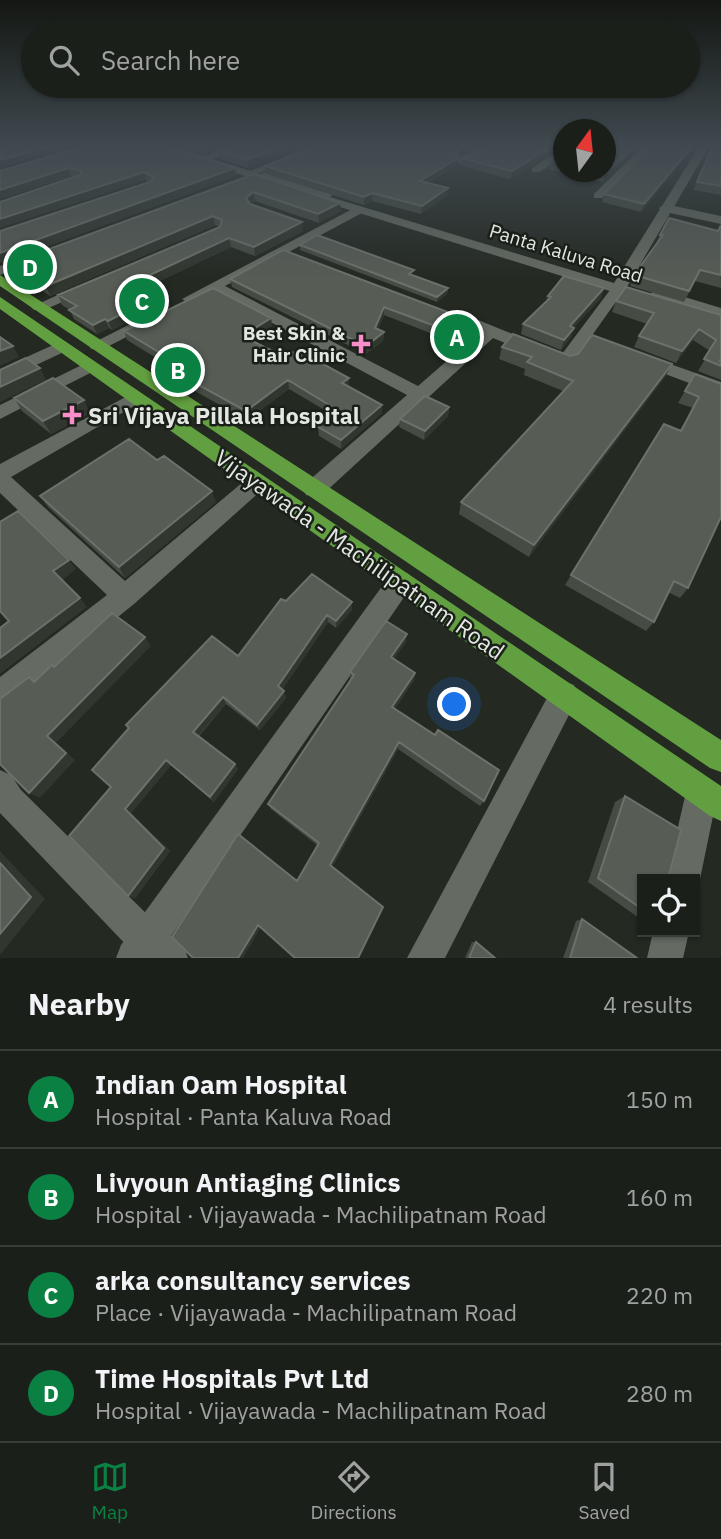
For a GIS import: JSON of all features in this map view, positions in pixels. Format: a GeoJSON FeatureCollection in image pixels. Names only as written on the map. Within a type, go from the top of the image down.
{"type":"FeatureCollection","features":[{"type":"Feature","properties":{"kind":"highway","name":"Vijayawada - Machilipatnam Road"},"geometry":{"type":"LineString","coordinates":[[0,279],[39,307],[93,355],[135,398],[711,798]]}},
{"type":"Feature","properties":{"kind":"highway","name":"Vijayawada - Machilipatnam Road"},"geometry":{"type":"LineString","coordinates":[[2,306],[62,346],[93,355],[314,489],[721,757]]}},
{"type":"Feature","properties":{"kind":"street","name":"Panta Kaluva Road"},"geometry":{"type":"LineString","coordinates":[[299,190],[358,210],[721,313]]}},
{"type":"Feature","properties":{"kind":"street","name":"Panta Kaluva Road"},"geometry":{"type":"LineString","coordinates":[[305,190],[621,285],[721,321]]}},
{"type":"Feature","properties":{"kind":"street"},"geometry":{"type":"LineString","coordinates":[[598,196],[604,190]]}},
{"type":"Feature","properties":{"kind":"street"},"geometry":{"type":"LineString","coordinates":[[440,310],[565,361],[591,339],[666,208],[680,190]]}},
{"type":"Feature","properties":{"kind":"street"},"geometry":{"type":"LineString","coordinates":[[666,208],[721,220]]}},
{"type":"Feature","properties":{"kind":"street"},"geometry":{"type":"LineString","coordinates":[[0,413],[174,308],[291,253],[314,229],[358,210]]}},
{"type":"Feature","properties":{"kind":"street"},"geometry":{"type":"LineString","coordinates":[[0,271],[52,252]]}},
{"type":"Feature","properties":{"kind":"street"},"geometry":{"type":"LineString","coordinates":[[39,307],[102,280]]}},
{"type":"Feature","properties":{"kind":"street"},"geometry":{"type":"LineString","coordinates":[[215,287],[421,395]]}},
{"type":"Feature","properties":{"kind":"street"},"geometry":{"type":"LineString","coordinates":[[314,489],[492,330]]}},
{"type":"Feature","properties":{"kind":"street"},"geometry":{"type":"LineString","coordinates":[[0,376],[62,346]]}},
{"type":"Feature","properties":{"kind":"street"},"geometry":{"type":"LineString","coordinates":[[622,351],[721,389]]}},
{"type":"Feature","properties":{"kind":"street"},"geometry":{"type":"LineString","coordinates":[[0,474],[135,398]]}},
{"type":"Feature","properties":{"kind":"street"},"geometry":{"type":"LineString","coordinates":[[0,480],[125,596]]}},
{"type":"Feature","properties":{"kind":"street"},"geometry":{"type":"LineString","coordinates":[[0,694],[125,596],[256,483]]}},
{"type":"Feature","properties":{"kind":"street"},"geometry":{"type":"LineString","coordinates":[[3,800],[150,952],[400,582]]}},
{"type":"Feature","properties":{"kind":"street"},"geometry":{"type":"LineString","coordinates":[[425,958],[564,695]]}},
{"type":"Feature","properties":{"kind":"street"},"geometry":{"type":"LineString","coordinates":[[684,874],[711,798]]}},
{"type":"Feature","properties":{"kind":"street"},"geometry":{"type":"LineString","coordinates":[[665,958],[670,937]]}},
{"type":"Feature","properties":{"kind":"building"},"geometry":{"type":"Polygon","coordinates":[[[36,190],[90,190],[0,219],[0,202],[36,190]]]}},
{"type":"Feature","properties":{"kind":"building"},"geometry":{"type":"Polygon","coordinates":[[[126,190],[175,190],[0,253],[0,231],[126,190]]]}},
{"type":"Feature","properties":{"kind":"building"},"geometry":{"type":"Polygon","coordinates":[[[211,190],[301,190],[340,203],[318,214],[253,192],[246,198],[250,204],[302,222],[254,247],[229,238],[137,281],[163,293],[108,321],[105,319],[93,325],[69,310],[77,306],[58,295],[220,227],[222,220],[213,216],[46,286],[11,263],[211,190]]]}},
{"type":"Feature","properties":{"kind":"building"},"geometry":{"type":"Polygon","coordinates":[[[341,190],[446,190],[422,206],[372,193],[364,197],[341,190]]]}},
{"type":"Feature","properties":{"kind":"building"},"geometry":{"type":"Polygon","coordinates":[[[608,190],[656,190],[644,204],[604,194],[608,190]]]}},
{"type":"Feature","properties":{"kind":"building"},"geometry":{"type":"Polygon","coordinates":[[[669,218],[718,231],[721,225],[721,275],[700,270],[689,291],[634,275],[663,235],[660,235],[669,218]]]}},
{"type":"Feature","properties":{"kind":"building"},"geometry":{"type":"Polygon","coordinates":[[[317,235],[414,270],[409,274],[448,288],[437,297],[300,245],[317,235]]]}},
{"type":"Feature","properties":{"kind":"building"},"geometry":{"type":"Polygon","coordinates":[[[283,250],[477,323],[462,336],[384,307],[375,328],[384,332],[366,346],[230,279],[283,250]]]}},
{"type":"Feature","properties":{"kind":"building"},"geometry":{"type":"Polygon","coordinates":[[[564,276],[604,288],[570,326],[574,328],[564,340],[523,324],[551,297],[548,296],[564,276]]]}},
{"type":"Feature","properties":{"kind":"building"},"geometry":{"type":"Polygon","coordinates":[[[626,287],[721,315],[721,366],[704,359],[716,340],[699,329],[682,351],[639,336],[654,313],[616,301],[626,287]]]}},
{"type":"Feature","properties":{"kind":"building"},"geometry":{"type":"Polygon","coordinates":[[[213,288],[271,318],[242,336],[283,356],[290,351],[298,355],[301,352],[349,378],[342,383],[382,405],[341,440],[318,427],[339,411],[288,380],[246,411],[182,376],[185,374],[165,362],[170,359],[124,331],[213,288]]]}},
{"type":"Feature","properties":{"kind":"building"},"geometry":{"type":"Polygon","coordinates":[[[513,334],[570,356],[578,354],[592,335],[672,364],[534,545],[461,502],[573,381],[527,362],[532,357],[502,347],[513,334]]]}},
{"type":"Feature","properties":{"kind":"building"},"geometry":{"type":"Polygon","coordinates":[[[0,337],[13,346],[0,351],[0,337]]]}},
{"type":"Feature","properties":{"kind":"building"},"geometry":{"type":"Polygon","coordinates":[[[26,358],[40,368],[0,387],[0,370],[26,358]]]}},
{"type":"Feature","properties":{"kind":"building"},"geometry":{"type":"Polygon","coordinates":[[[695,374],[721,384],[721,517],[688,588],[674,581],[654,622],[571,575],[664,424],[681,431],[699,397],[685,391],[695,374]]]}},
{"type":"Feature","properties":{"kind":"building"},"geometry":{"type":"Polygon","coordinates":[[[53,378],[84,400],[43,421],[14,398],[53,378]]]}},
{"type":"Feature","properties":{"kind":"building"},"geometry":{"type":"Polygon","coordinates":[[[425,396],[449,407],[425,431],[400,419],[425,396]]]}},
{"type":"Feature","properties":{"kind":"building"},"geometry":{"type":"Polygon","coordinates":[[[129,439],[157,460],[164,456],[212,491],[119,567],[40,496],[129,439]]]}},
{"type":"Feature","properties":{"kind":"building"},"geometry":{"type":"Polygon","coordinates":[[[18,511],[69,560],[53,571],[80,598],[0,658],[0,628],[9,621],[0,611],[0,522],[18,511]]]}},
{"type":"Feature","properties":{"kind":"building"},"geometry":{"type":"Polygon","coordinates":[[[312,574],[352,602],[336,621],[327,615],[278,686],[284,691],[257,725],[223,697],[193,732],[235,764],[210,797],[166,760],[125,809],[164,848],[128,896],[69,836],[111,787],[92,770],[129,728],[126,725],[212,636],[238,656],[281,599],[286,601],[312,574]]]}},
{"type":"Feature","properties":{"kind":"building"},"geometry":{"type":"Polygon","coordinates":[[[112,613],[145,637],[47,736],[66,753],[29,793],[0,764],[0,699],[29,677],[34,682],[52,665],[54,667],[112,613]]]}},
{"type":"Feature","properties":{"kind":"building"},"geometry":{"type":"Polygon","coordinates":[[[386,621],[407,634],[391,657],[415,673],[392,707],[435,735],[438,730],[499,770],[484,801],[399,742],[330,865],[383,907],[358,958],[295,958],[258,925],[238,958],[193,958],[172,937],[238,834],[297,881],[319,843],[268,804],[354,675],[350,672],[386,621]]]}},
{"type":"Feature","properties":{"kind":"building"},"geometry":{"type":"Polygon","coordinates":[[[625,796],[681,830],[669,874],[637,874],[637,905],[598,878],[625,796]]]}},
{"type":"Feature","properties":{"kind":"building"},"geometry":{"type":"Polygon","coordinates":[[[0,863],[31,897],[0,934],[0,863]]]}},
{"type":"Feature","properties":{"kind":"building"},"geometry":{"type":"Polygon","coordinates":[[[582,919],[637,958],[570,958],[582,919]]]}},
{"type":"Feature","properties":{"kind":"building"},"geometry":{"type":"Polygon","coordinates":[[[476,942],[495,958],[469,958],[476,942]]]}},
{"type":"Feature","properties":{"kind":"place","name":"Time Hospitals Pvt Ltd"},"geometry":{"type":"Point","coordinates":[30,267]}},
{"type":"Feature","properties":{"kind":"place","name":"arka consultancy services"},"geometry":{"type":"Point","coordinates":[142,301]}},
{"type":"Feature","properties":{"kind":"place","name":"Indian Oam Hospital"},"geometry":{"type":"Point","coordinates":[457,337]}},
{"type":"Feature","properties":{"kind":"place","name":"Best Skin & Hair Clinic"},"geometry":{"type":"Point","coordinates":[361,344]}},
{"type":"Feature","properties":{"kind":"place","name":"Livyoun Antiaging Clinics"},"geometry":{"type":"Point","coordinates":[178,370]}},
{"type":"Feature","properties":{"kind":"place","name":"Sri Vijaya Pillala Hospital"},"geometry":{"type":"Point","coordinates":[72,415]}}]}
